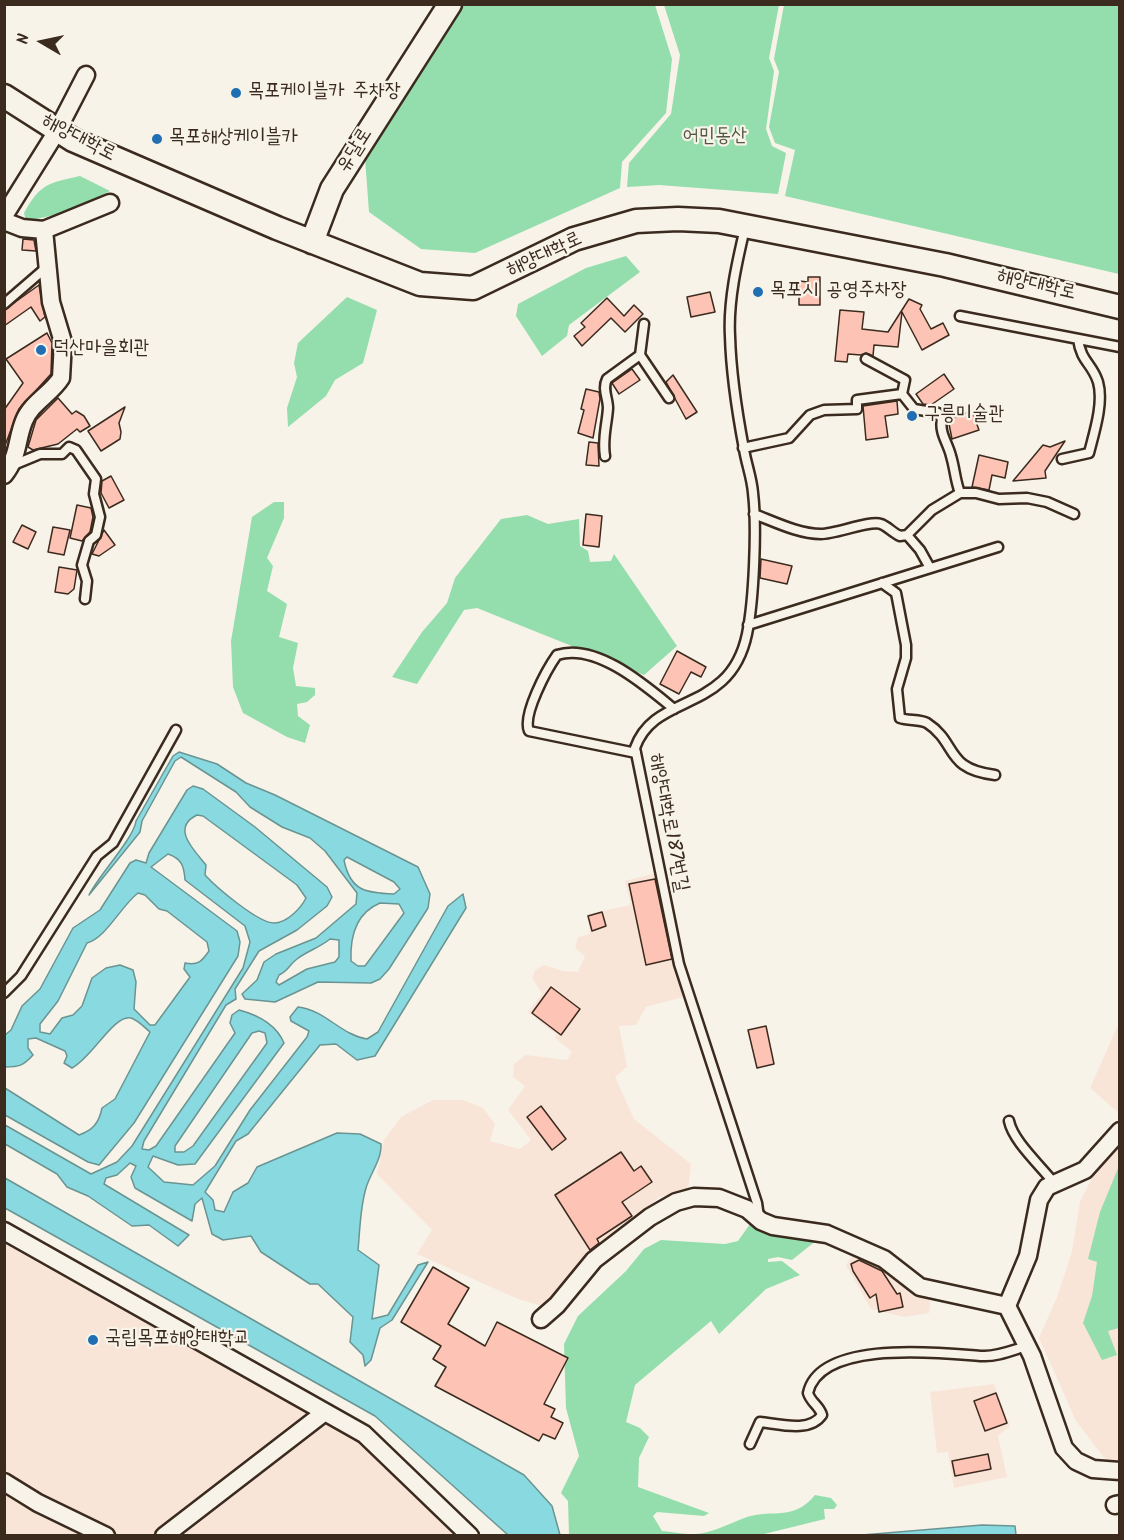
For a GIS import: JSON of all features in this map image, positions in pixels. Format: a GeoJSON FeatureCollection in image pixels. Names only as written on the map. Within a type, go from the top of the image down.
{"type":"FeatureCollection","features":[{"type":"Feature","properties":{"kind":"street","name":"유달로"},"geometry":{"type":"LineString","coordinates":[[312,242],[332,189],[450,4]]}},
{"type":"Feature","properties":{"kind":"street"},"geometry":{"type":"LineString","coordinates":[[4,216],[57,131],[86,75]]}},
{"type":"Feature","properties":{"kind":"street","name":"해양대학로"},"geometry":{"type":"LineString","coordinates":[[4,96],[57,131],[83,145],[312,242],[420,284],[473,288],[574,239],[636,221],[678,219],[745,226],[945,265],[1119,307]]}},
{"type":"Feature","properties":{"kind":"street"},"geometry":{"type":"LineString","coordinates":[[4,221],[22,228],[44,230],[110,203]]}},
{"type":"Feature","properties":{"kind":"street"},"geometry":{"type":"LineString","coordinates":[[8,470],[19,447],[23,422],[33,407],[61,378],[63,342],[51,302],[44,230]]}},
{"type":"Feature","properties":{"kind":"street"},"geometry":{"type":"LineString","coordinates":[[1119,1131],[1085,1170],[1047,1186],[1039,1200],[1028,1256],[1007,1306],[1027,1346],[1064,1448],[1076,1461],[1093,1469],[1119,1472]]}},
{"type":"Feature","properties":{"kind":"street"},"geometry":{"type":"LineString","coordinates":[[541,1319],[557,1305],[594,1260],[650,1216],[676,1202],[694,1197],[719,1198],[747,1209],[773,1226],[819,1231],[884,1259],[920,1287],[1007,1306]]}},
{"type":"Feature","properties":{"kind":"street"},"geometry":{"type":"LineString","coordinates":[[4,1232],[364,1434],[470,1536]]}},
{"type":"Feature","properties":{"kind":"street"},"geometry":{"type":"LineString","coordinates":[[164,1536],[325,1412]]}},
{"type":"Feature","properties":{"kind":"street"},"geometry":{"type":"LineString","coordinates":[[4,1482],[38,1503],[106,1536]]}},
{"type":"Feature","properties":{"kind":"lane","name":"해양대학로187번길"},"geometry":{"type":"LineString","coordinates":[[745,226],[738,256],[729,334],[744,448],[753,492],[754,514],[748,625],[742,652],[726,678],[702,697],[674,709],[644,729],[635,748],[679,964],[758,1203],[759,1218]]}},
{"type":"Feature","properties":{"kind":"lane"},"geometry":{"type":"LineString","coordinates":[[4,304],[48,265]]}},
{"type":"Feature","properties":{"kind":"lane"},"geometry":{"type":"LineString","coordinates":[[960,316],[1119,347]]}},
{"type":"Feature","properties":{"kind":"lane"},"geometry":{"type":"LineString","coordinates":[[644,324],[640,355],[669,398]]}},
{"type":"Feature","properties":{"kind":"lane"},"geometry":{"type":"LineString","coordinates":[[1062,459],[1089,453],[1098,409],[1098,382],[1080,354],[1078,339]]}},
{"type":"Feature","properties":{"kind":"lane"},"geometry":{"type":"LineString","coordinates":[[605,456],[602,440],[608,407],[604,385],[607,380],[640,355]]}},
{"type":"Feature","properties":{"kind":"lane"},"geometry":{"type":"LineString","coordinates":[[866,359],[905,380],[902,394]]}},
{"type":"Feature","properties":{"kind":"lane"},"geometry":{"type":"LineString","coordinates":[[744,448],[789,438],[810,415],[824,410],[857,408],[857,400],[902,394]]}},
{"type":"Feature","properties":{"kind":"lane"},"geometry":{"type":"LineString","coordinates":[[902,394],[914,409],[938,413],[942,419],[940,427],[951,454],[953,476],[960,493]]}},
{"type":"Feature","properties":{"kind":"lane"},"geometry":{"type":"LineString","coordinates":[[8,470],[40,454],[62,454],[69,447],[76,450],[94,473],[96,479],[93,494],[100,517],[96,535],[89,541],[82,565],[87,581],[85,599]]}},
{"type":"Feature","properties":{"kind":"lane"},"geometry":{"type":"LineString","coordinates":[[754,514],[796,530],[819,534],[838,533],[875,523],[882,524],[900,536],[907,535],[932,510],[960,493],[976,493],[999,499],[1037,500],[1074,514]]}},
{"type":"Feature","properties":{"kind":"lane"},"geometry":{"type":"LineString","coordinates":[[907,535],[920,550],[930,568]]}},
{"type":"Feature","properties":{"kind":"lane"},"geometry":{"type":"LineString","coordinates":[[748,625],[998,547]]}},
{"type":"Feature","properties":{"kind":"lane"},"geometry":{"type":"LineString","coordinates":[[882,582],[896,593],[906,645],[906,658],[897,689],[900,718],[924,721],[933,727],[957,761],[972,770],[995,775]]}},
{"type":"Feature","properties":{"kind":"lane"},"geometry":{"type":"LineString","coordinates":[[636,753],[529,731],[527,719],[548,668],[557,655],[576,652],[628,672],[674,709]]}},
{"type":"Feature","properties":{"kind":"lane"},"geometry":{"type":"LineString","coordinates":[[4,993],[21,976],[97,856],[113,843],[176,730]]}},
{"type":"Feature","properties":{"kind":"lane"},"geometry":{"type":"LineString","coordinates":[[1009,1120],[1017,1140],[1038,1161],[1054,1183]]}},
{"type":"Feature","properties":{"kind":"lane"},"geometry":{"type":"LineString","coordinates":[[750,1444],[760,1422],[803,1426],[818,1422],[822,1415],[820,1408],[810,1401],[808,1393],[816,1374],[827,1367],[863,1356],[910,1350],[982,1356],[1027,1346]]}},
{"type":"Feature","properties":{"kind":"shaded area"},"geometry":{"type":"Polygon","coordinates":[[[656,873],[683,997],[646,1007],[636,1025],[619,1026],[627,1067],[615,1077],[634,1119],[691,1164],[688,1192],[659,1197],[554,1298],[542,1306],[518,1299],[417,1254],[432,1230],[377,1174],[384,1140],[401,1117],[433,1100],[463,1100],[483,1108],[495,1124],[490,1141],[520,1149],[531,1140],[508,1110],[525,1086],[513,1077],[514,1064],[526,1055],[567,1060],[572,1052],[555,1038],[557,1035],[528,1012],[542,994],[532,978],[535,970],[544,965],[563,971],[578,972],[585,956],[575,948],[578,937],[590,934],[587,914],[631,905],[625,881],[656,873]]]}},
{"type":"Feature","properties":{"kind":"shaded area"},"geometry":{"type":"Polygon","coordinates":[[[1119,1023],[1119,1113],[1090,1088],[1119,1023]]]}},
{"type":"Feature","properties":{"kind":"shaded area"},"geometry":{"type":"Polygon","coordinates":[[[1119,1141],[1119,1477],[1076,1421],[1039,1338],[1058,1295],[1072,1251],[1080,1202],[1094,1174],[1119,1141]]]}},
{"type":"Feature","properties":{"kind":"shaded area","name":"국립목포해양대학교"},"geometry":{"type":"Polygon","coordinates":[[[4,1243],[359,1437],[465,1535],[5,1535],[4,1243]]]}},
{"type":"Feature","properties":{"kind":"shaded area"},"geometry":{"type":"Polygon","coordinates":[[[854,1253],[881,1262],[907,1288],[931,1293],[929,1313],[904,1317],[871,1309],[846,1265],[854,1253]]]}},
{"type":"Feature","properties":{"kind":"shaded area"},"geometry":{"type":"Polygon","coordinates":[[[994,1384],[1010,1426],[998,1436],[1007,1477],[954,1488],[948,1452],[937,1453],[930,1392],[994,1384]]]}},
{"type":"Feature","properties":{"kind":"green space"},"geometry":{"type":"Polygon","coordinates":[[[459,5],[655,5],[672,59],[666,113],[622,162],[620,188],[475,253],[421,249],[369,212],[365,158],[459,5]]]}},
{"type":"Feature","properties":{"kind":"green space","name":"어민동산"},"geometry":{"type":"Polygon","coordinates":[[[664,5],[779,5],[769,58],[774,71],[766,129],[772,146],[786,153],[778,194],[659,185],[627,187],[629,163],[671,114],[680,55],[664,5]]]}},
{"type":"Feature","properties":{"kind":"green space"},"geometry":{"type":"Polygon","coordinates":[[[784,5],[1119,5],[1119,274],[785,196],[795,150],[775,143],[769,127],[779,72],[774,59],[784,5]]]}},
{"type":"Feature","properties":{"kind":"green space"},"geometry":{"type":"Polygon","coordinates":[[[80,176],[110,191],[65,213],[26,221],[24,213],[40,190],[52,183],[80,176]]]}},
{"type":"Feature","properties":{"kind":"green space"},"geometry":{"type":"Polygon","coordinates":[[[626,256],[640,272],[569,325],[567,336],[542,356],[516,316],[518,304],[586,268],[626,256]]]}},
{"type":"Feature","properties":{"kind":"green space"},"geometry":{"type":"Polygon","coordinates":[[[347,297],[377,310],[363,363],[335,380],[326,396],[288,427],[287,408],[297,377],[294,363],[298,343],[347,297]]]}},
{"type":"Feature","properties":{"kind":"green space"},"geometry":{"type":"Polygon","coordinates":[[[274,502],[284,502],[284,518],[267,558],[273,566],[267,591],[287,604],[279,637],[298,643],[293,668],[296,686],[315,688],[315,695],[307,702],[297,704],[298,716],[310,725],[305,743],[287,737],[243,713],[233,687],[231,641],[252,517],[274,502]]]}},
{"type":"Feature","properties":{"kind":"green space"},"geometry":{"type":"Polygon","coordinates":[[[527,515],[548,524],[579,519],[580,546],[588,551],[590,562],[611,561],[614,554],[677,646],[644,675],[477,608],[464,610],[417,684],[392,677],[422,632],[447,603],[455,578],[501,519],[527,515]]]}},
{"type":"Feature","properties":{"kind":"green space"},"geometry":{"type":"Polygon","coordinates":[[[1119,1166],[1119,1328],[1108,1331],[1117,1355],[1102,1360],[1083,1323],[1092,1296],[1097,1262],[1088,1259],[1100,1212],[1119,1166]]]}},
{"type":"Feature","properties":{"kind":"green space"},"geometry":{"type":"Polygon","coordinates":[[[750,1224],[822,1236],[792,1260],[778,1257],[768,1259],[768,1262],[782,1261],[800,1275],[766,1289],[719,1334],[711,1321],[635,1385],[626,1422],[640,1428],[649,1437],[639,1458],[638,1487],[709,1513],[704,1516],[657,1512],[653,1516],[662,1531],[682,1534],[703,1533],[747,1517],[791,1511],[807,1503],[815,1495],[831,1498],[837,1505],[834,1509],[824,1509],[825,1519],[760,1535],[569,1535],[568,1501],[561,1493],[579,1456],[566,1408],[564,1344],[578,1316],[626,1271],[644,1249],[661,1240],[725,1244],[738,1241],[750,1224]]]}},
{"type":"Feature","properties":{"kind":"water"},"geometry":{"type":"Polygon","coordinates":[[[179,752],[217,764],[246,783],[275,795],[418,867],[430,894],[428,908],[389,969],[380,979],[371,983],[318,982],[275,1002],[245,999],[242,994],[257,980],[264,962],[276,954],[316,938],[356,904],[357,893],[325,851],[310,838],[282,827],[250,807],[236,792],[181,757],[175,761],[142,821],[140,832],[89,895],[123,847],[173,756],[179,752]],[[347,857],[344,860],[350,878],[361,888],[375,893],[394,894],[400,889],[394,882],[347,857]],[[380,903],[372,907],[360,919],[353,935],[351,961],[358,966],[365,966],[404,913],[399,904],[380,903]],[[330,939],[297,959],[279,975],[276,982],[279,985],[307,969],[335,962],[339,957],[339,940],[330,939]]]}},
{"type":"Feature","properties":{"kind":"water"},"geometry":{"type":"Polygon","coordinates":[[[193,786],[203,789],[255,827],[327,887],[332,897],[327,906],[297,930],[259,951],[235,989],[236,999],[226,1005],[144,1141],[142,1149],[149,1150],[156,1146],[235,1033],[230,1023],[232,1015],[239,1010],[246,1012],[266,1021],[281,1036],[284,1043],[195,1164],[178,1165],[153,1156],[148,1167],[164,1182],[193,1185],[215,1166],[250,1110],[307,1037],[309,1031],[291,1021],[290,1017],[298,1007],[317,1013],[358,1037],[367,1039],[378,1032],[448,906],[463,894],[466,908],[375,1056],[357,1060],[336,1044],[320,1045],[248,1134],[236,1141],[205,1192],[213,1200],[215,1210],[224,1212],[233,1192],[248,1183],[257,1167],[337,1133],[360,1134],[381,1144],[380,1155],[364,1196],[358,1250],[379,1265],[372,1319],[388,1315],[418,1265],[428,1262],[392,1320],[380,1328],[371,1360],[365,1366],[363,1355],[350,1342],[353,1317],[318,1284],[310,1284],[261,1252],[251,1236],[223,1240],[212,1234],[202,1198],[195,1204],[192,1221],[135,1188],[131,1177],[136,1166],[130,1163],[117,1175],[106,1178],[104,1184],[189,1235],[178,1246],[149,1225],[132,1226],[88,1196],[67,1187],[57,1174],[5,1144],[5,1125],[91,1174],[117,1162],[132,1146],[243,968],[250,942],[245,926],[185,880],[181,864],[168,854],[151,867],[237,931],[240,942],[238,956],[134,1123],[99,1165],[88,1162],[5,1115],[5,1088],[79,1135],[95,1125],[102,1108],[115,1099],[150,1032],[136,1020],[124,1019],[117,1023],[80,1063],[72,1068],[64,1063],[67,1056],[65,1051],[36,1038],[28,1039],[28,1048],[33,1055],[30,1059],[14,1067],[5,1067],[5,1035],[11,1030],[22,1006],[40,989],[73,928],[100,910],[130,863],[136,860],[146,863],[149,853],[187,790],[193,786]],[[197,815],[185,826],[185,833],[187,840],[206,865],[205,875],[210,881],[238,904],[258,917],[274,923],[289,918],[301,906],[306,898],[297,885],[203,816],[197,815]],[[138,893],[101,935],[87,943],[58,1001],[40,1024],[40,1032],[50,1034],[62,1018],[73,1015],[82,1006],[92,978],[106,968],[120,965],[133,970],[136,982],[134,1009],[150,1025],[155,1025],[190,977],[184,969],[185,963],[199,962],[209,951],[207,942],[167,911],[159,909],[145,895],[138,893]],[[259,1031],[252,1033],[175,1146],[175,1152],[184,1152],[193,1146],[267,1043],[265,1033],[259,1031]]]}},
{"type":"Feature","properties":{"kind":"water"},"geometry":{"type":"Polygon","coordinates":[[[5,1178],[524,1475],[552,1506],[560,1535],[508,1535],[375,1416],[5,1208],[5,1178]]]}},
{"type":"Feature","properties":{"kind":"water"},"geometry":{"type":"Polygon","coordinates":[[[982,1525],[1015,1526],[1016,1535],[862,1535],[982,1525]]]}},
{"type":"Feature","properties":{"kind":"building"},"geometry":{"type":"Polygon","coordinates":[[[23,239],[34,240],[36,251],[22,250],[23,239]]]}},
{"type":"Feature","properties":{"kind":"building"},"geometry":{"type":"Polygon","coordinates":[[[808,277],[820,277],[820,305],[799,305],[799,281],[808,282],[808,277]]]}},
{"type":"Feature","properties":{"kind":"building"},"geometry":{"type":"Polygon","coordinates":[[[39,285],[45,317],[40,321],[31,307],[4,326],[4,310],[39,285]]]}},
{"type":"Feature","properties":{"kind":"building"},"geometry":{"type":"Polygon","coordinates":[[[710,292],[715,312],[691,317],[687,297],[710,292]]]}},
{"type":"Feature","properties":{"kind":"building"},"geometry":{"type":"Polygon","coordinates":[[[607,298],[624,316],[634,305],[643,314],[625,332],[611,318],[582,346],[574,336],[585,327],[581,323],[607,298]]]}},
{"type":"Feature","properties":{"kind":"building"},"geometry":{"type":"Polygon","coordinates":[[[909,299],[922,305],[920,309],[931,329],[943,323],[949,335],[922,350],[902,312],[898,347],[874,345],[873,356],[866,353],[848,354],[847,362],[835,361],[840,310],[864,312],[862,329],[888,332],[909,299]]]}},
{"type":"Feature","properties":{"kind":"building"},"geometry":{"type":"Polygon","coordinates":[[[47,333],[52,343],[51,374],[19,409],[4,448],[4,410],[23,383],[6,359],[47,333]]]}},
{"type":"Feature","properties":{"kind":"building"},"geometry":{"type":"Polygon","coordinates":[[[632,369],[640,380],[619,394],[612,383],[632,369]]]}},
{"type":"Feature","properties":{"kind":"building"},"geometry":{"type":"Polygon","coordinates":[[[944,374],[954,389],[931,405],[923,404],[916,394],[944,374]]]}},
{"type":"Feature","properties":{"kind":"building"},"geometry":{"type":"Polygon","coordinates":[[[673,375],[697,412],[686,419],[666,382],[673,375]]]}},
{"type":"Feature","properties":{"kind":"building"},"geometry":{"type":"Polygon","coordinates":[[[586,389],[599,392],[600,399],[593,438],[578,433],[586,389]]]}},
{"type":"Feature","properties":{"kind":"building"},"geometry":{"type":"Polygon","coordinates":[[[58,398],[72,414],[76,411],[84,416],[90,426],[80,432],[77,429],[58,444],[33,450],[28,447],[36,420],[58,398]]]}},
{"type":"Feature","properties":{"kind":"building"},"geometry":{"type":"Polygon","coordinates":[[[897,401],[898,414],[885,416],[888,437],[866,440],[863,406],[897,401]]]}},
{"type":"Feature","properties":{"kind":"building"},"geometry":{"type":"Polygon","coordinates":[[[125,407],[119,423],[120,439],[101,451],[88,431],[125,407]]]}},
{"type":"Feature","properties":{"kind":"building"},"geometry":{"type":"Polygon","coordinates":[[[972,411],[979,430],[952,439],[948,419],[972,411]]]}},
{"type":"Feature","properties":{"kind":"building"},"geometry":{"type":"Polygon","coordinates":[[[1065,441],[1045,471],[1046,478],[1013,481],[1043,445],[1050,447],[1065,441]]]}},
{"type":"Feature","properties":{"kind":"building"},"geometry":{"type":"Polygon","coordinates":[[[589,442],[598,443],[599,466],[586,465],[589,442]]]}},
{"type":"Feature","properties":{"kind":"building"},"geometry":{"type":"Polygon","coordinates":[[[979,455],[1008,462],[1005,478],[992,475],[989,490],[972,487],[979,455]]]}},
{"type":"Feature","properties":{"kind":"building"},"geometry":{"type":"Polygon","coordinates":[[[111,476],[124,500],[109,508],[101,493],[102,481],[111,476]]]}},
{"type":"Feature","properties":{"kind":"building"},"geometry":{"type":"Polygon","coordinates":[[[77,505],[91,508],[93,517],[90,532],[82,541],[70,538],[77,505]]]}},
{"type":"Feature","properties":{"kind":"building"},"geometry":{"type":"Polygon","coordinates":[[[586,514],[602,516],[599,547],[583,545],[586,514]]]}},
{"type":"Feature","properties":{"kind":"building"},"geometry":{"type":"Polygon","coordinates":[[[22,525],[36,532],[28,549],[13,542],[22,525]]]}},
{"type":"Feature","properties":{"kind":"building"},"geometry":{"type":"Polygon","coordinates":[[[53,527],[70,530],[64,555],[48,552],[53,527]]]}},
{"type":"Feature","properties":{"kind":"building"},"geometry":{"type":"Polygon","coordinates":[[[104,530],[115,545],[99,556],[92,554],[104,530]]]}},
{"type":"Feature","properties":{"kind":"building"},"geometry":{"type":"Polygon","coordinates":[[[761,559],[792,566],[787,584],[760,578],[761,559]]]}},
{"type":"Feature","properties":{"kind":"building"},"geometry":{"type":"Polygon","coordinates":[[[59,567],[77,570],[74,589],[68,594],[55,592],[59,567]]]}},
{"type":"Feature","properties":{"kind":"building"},"geometry":{"type":"Polygon","coordinates":[[[677,651],[706,667],[701,677],[691,672],[679,694],[660,684],[677,651]]]}},
{"type":"Feature","properties":{"kind":"building"},"geometry":{"type":"Polygon","coordinates":[[[655,879],[672,959],[646,965],[629,884],[655,879]]]}},
{"type":"Feature","properties":{"kind":"building"},"geometry":{"type":"Polygon","coordinates":[[[602,912],[606,926],[592,931],[588,916],[602,912]]]}},
{"type":"Feature","properties":{"kind":"building"},"geometry":{"type":"Polygon","coordinates":[[[551,987],[580,1009],[561,1035],[532,1013],[551,987]]]}},
{"type":"Feature","properties":{"kind":"building"},"geometry":{"type":"Polygon","coordinates":[[[766,1026],[774,1064],[757,1068],[748,1030],[766,1026]]]}},
{"type":"Feature","properties":{"kind":"building"},"geometry":{"type":"Polygon","coordinates":[[[541,1106],[566,1139],[552,1150],[527,1117],[541,1106]]]}},
{"type":"Feature","properties":{"kind":"building"},"geometry":{"type":"Polygon","coordinates":[[[621,1152],[634,1171],[641,1166],[652,1182],[622,1202],[632,1216],[597,1239],[599,1243],[590,1250],[555,1195],[621,1152]]]}},
{"type":"Feature","properties":{"kind":"building"},"geometry":{"type":"Polygon","coordinates":[[[859,1260],[882,1271],[897,1294],[900,1293],[903,1307],[879,1312],[876,1294],[870,1298],[853,1271],[851,1264],[859,1260]]]}},
{"type":"Feature","properties":{"kind":"building"},"geometry":{"type":"Polygon","coordinates":[[[433,1267],[469,1288],[448,1324],[485,1346],[497,1322],[568,1358],[544,1404],[555,1409],[551,1417],[563,1423],[555,1439],[543,1434],[539,1441],[435,1386],[446,1367],[433,1359],[441,1346],[401,1322],[433,1267]]]}},
{"type":"Feature","properties":{"kind":"building"},"geometry":{"type":"Polygon","coordinates":[[[996,1393],[1007,1423],[985,1431],[974,1401],[996,1393]]]}},
{"type":"Feature","properties":{"kind":"building"},"geometry":{"type":"Polygon","coordinates":[[[988,1454],[991,1469],[955,1476],[952,1461],[988,1454]]]}},
{"type":"Feature","properties":{"kind":"place","name":"목포케이블카 주차장"},"geometry":{"type":"Point","coordinates":[236,93]}},
{"type":"Feature","properties":{"kind":"place","name":"목포해상케이블카"},"geometry":{"type":"Point","coordinates":[157,139]}},
{"type":"Feature","properties":{"kind":"place","name":"목포시 공영주차장"},"geometry":{"type":"Point","coordinates":[758,292]}},
{"type":"Feature","properties":{"kind":"place","name":"덕산마을회관"},"geometry":{"type":"Point","coordinates":[41,350]}},
{"type":"Feature","properties":{"kind":"place","name":"구릉미술관"},"geometry":{"type":"Point","coordinates":[912,416]}},
{"type":"Feature","properties":{"kind":"place","name":"국립목포해양대학교"},"geometry":{"type":"Point","coordinates":[93,1340]}}]}
